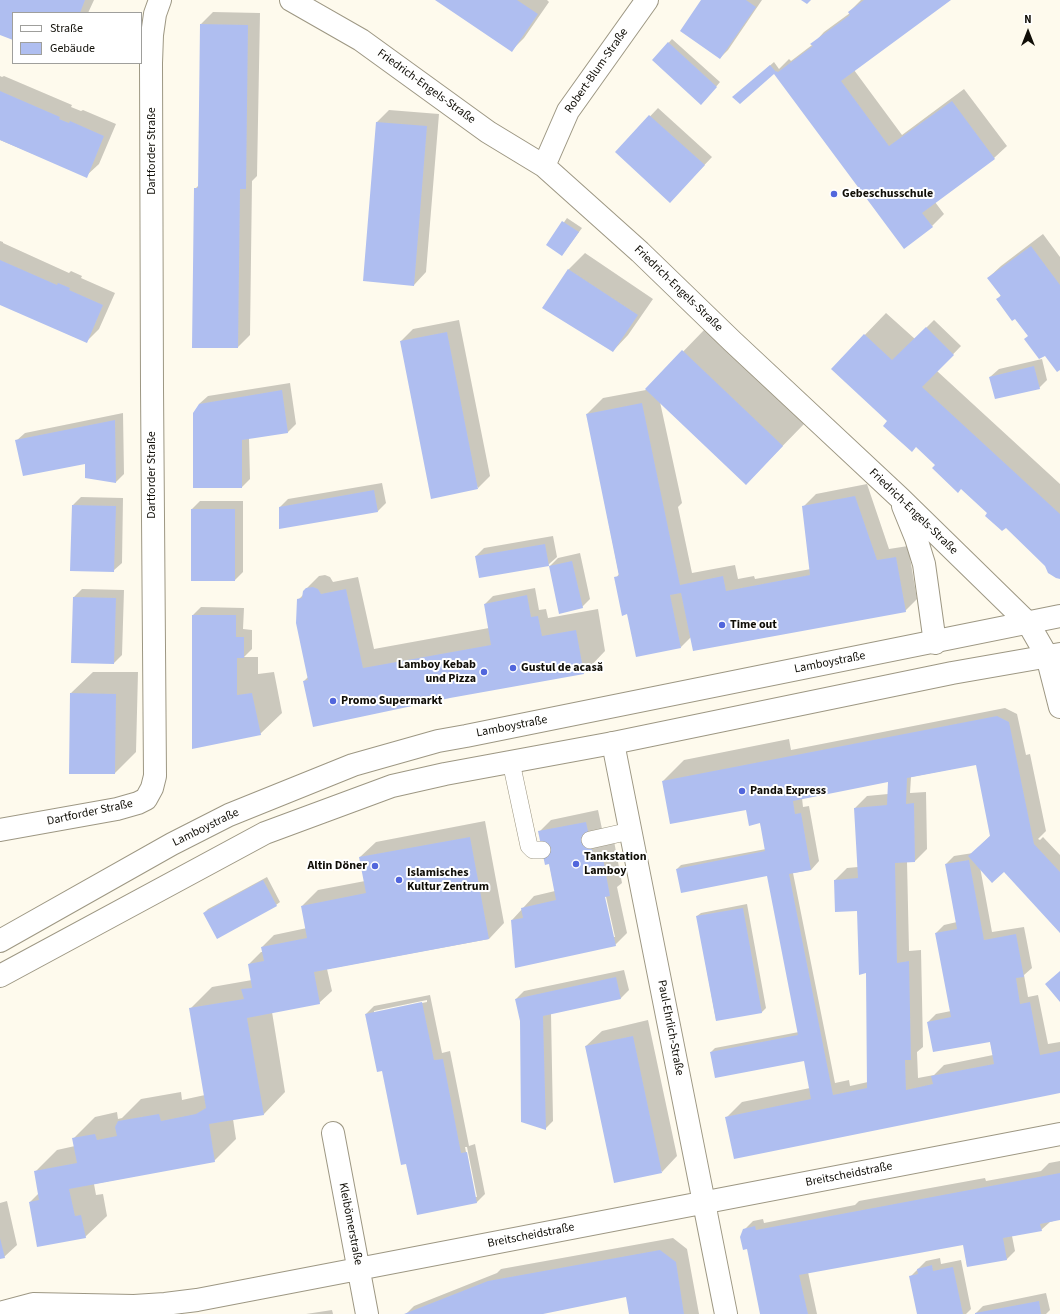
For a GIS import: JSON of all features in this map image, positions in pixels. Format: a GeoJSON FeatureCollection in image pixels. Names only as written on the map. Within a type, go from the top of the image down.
{"type":"FeatureCollection","features":[{"type":"Feature","properties":{"kind":"street","name":"Dartforder Straße"},"geometry":{"type":"LineString","coordinates":[[0,830],[117,809],[146,799],[152,788],[154,768],[151,62],[152,35],[155,14],[160,0]]}},
{"type":"Feature","properties":{"kind":"street","name":"Friedrich-Engels-Straße"},"geometry":{"type":"LineString","coordinates":[[291,0],[361,40],[488,132],[544,166],[640,252],[732,341],[900,498],[1028,623],[1054,655],[1060,707]]}},
{"type":"Feature","properties":{"kind":"street","name":"Robert-Blum-Straße"},"geometry":{"type":"LineString","coordinates":[[544,166],[568,111],[647,0]]}},
{"type":"Feature","properties":{"kind":"street"},"geometry":{"type":"LineString","coordinates":[[900,498],[916,538],[924,564],[935,642]]}},
{"type":"Feature","properties":{"kind":"street","name":"Lamboystraße"},"geometry":{"type":"LineString","coordinates":[[0,941],[172,844],[229,815],[353,765],[438,741],[1060,616]]}},
{"type":"Feature","properties":{"kind":"street"},"geometry":{"type":"LineString","coordinates":[[0,976],[265,833],[392,786],[445,774],[613,743],[952,674],[1054,655]]}},
{"type":"Feature","properties":{"kind":"street","name":"Paul-Ehrlich-Straße"},"geometry":{"type":"LineString","coordinates":[[613,743],[726,1314]]}},
{"type":"Feature","properties":{"kind":"street","name":"Kleibömerstraße"},"geometry":{"type":"LineString","coordinates":[[333,1133],[366,1314]]}},
{"type":"Feature","properties":{"kind":"street","name":"Breitscheidstraße"},"geometry":{"type":"LineString","coordinates":[[0,1313],[33,1304],[71,1309],[165,1304],[197,1300],[1060,1134]]}},
{"type":"Feature","properties":{"kind":"lane"},"geometry":{"type":"LineString","coordinates":[[511,762],[529,846],[533,850],[542,850]]}},
{"type":"Feature","properties":{"kind":"lane"},"geometry":{"type":"LineString","coordinates":[[590,840],[630,831]]}},
{"type":"Feature","properties":{"kind":"building"},"geometry":{"type":"Polygon","coordinates":[[[0,0],[85,0],[80,12],[12,12],[12,40],[0,35],[0,0]]]}},
{"type":"Feature","properties":{"kind":"building"},"geometry":{"type":"Polygon","coordinates":[[[435,0],[517,0],[538,14],[512,52],[435,0]]]}},
{"type":"Feature","properties":{"kind":"building"},"geometry":{"type":"Polygon","coordinates":[[[701,0],[746,0],[756,7],[720,59],[680,31],[701,0]]]}},
{"type":"Feature","properties":{"kind":"building"},"geometry":{"type":"Polygon","coordinates":[[[801,0],[811,0],[807,4],[801,0]]]}},
{"type":"Feature","properties":{"kind":"building"},"geometry":{"type":"Polygon","coordinates":[[[864,0],[951,0],[841,81],[889,146],[952,101],[995,159],[922,213],[933,227],[904,249],[774,74],[740,104],[732,97],[770,65],[776,72],[778,72],[813,46],[810,44],[850,15],[848,12],[864,0]]]}},
{"type":"Feature","properties":{"kind":"building"},"geometry":{"type":"Polygon","coordinates":[[[200,24],[248,25],[246,189],[240,189],[238,348],[192,348],[194,188],[198,188],[200,24]]]}},
{"type":"Feature","properties":{"kind":"building"},"geometry":{"type":"Polygon","coordinates":[[[668,42],[717,87],[701,105],[652,60],[668,42]]]}},
{"type":"Feature","properties":{"kind":"building"},"geometry":{"type":"Polygon","coordinates":[[[0,91],[60,117],[59,119],[69,123],[70,121],[104,136],[87,178],[0,140],[0,91]]]}},
{"type":"Feature","properties":{"kind":"building"},"geometry":{"type":"Polygon","coordinates":[[[649,115],[705,165],[670,203],[615,152],[649,115]]]}},
{"type":"Feature","properties":{"kind":"building"},"geometry":{"type":"Polygon","coordinates":[[[376,122],[427,126],[414,286],[363,281],[376,122]]]}},
{"type":"Feature","properties":{"kind":"building"},"geometry":{"type":"Polygon","coordinates":[[[562,221],[579,232],[562,256],[546,245],[562,221]]]}},
{"type":"Feature","properties":{"kind":"building"},"geometry":{"type":"Polygon","coordinates":[[[1031,246],[1060,285],[1060,370],[1057,372],[1045,356],[1039,359],[1024,339],[1028,336],[1015,319],[1012,321],[996,299],[1001,296],[987,278],[1031,246]]]}},
{"type":"Feature","properties":{"kind":"building"},"geometry":{"type":"Polygon","coordinates":[[[0,260],[57,285],[58,283],[70,288],[69,290],[103,305],[87,343],[0,305],[0,260]]]}},
{"type":"Feature","properties":{"kind":"building"},"geometry":{"type":"Polygon","coordinates":[[[568,269],[638,315],[613,352],[542,308],[568,269]]]}},
{"type":"Feature","properties":{"kind":"building"},"geometry":{"type":"Polygon","coordinates":[[[926,327],[954,355],[922,387],[1060,514],[1060,579],[1048,573],[1045,566],[1006,528],[1002,531],[985,516],[987,513],[961,489],[958,493],[932,468],[935,465],[916,447],[912,452],[883,426],[887,421],[831,369],[864,334],[892,360],[926,327]]]}},
{"type":"Feature","properties":{"kind":"building"},"geometry":{"type":"Polygon","coordinates":[[[447,332],[478,489],[431,499],[400,341],[447,332]]]}},
{"type":"Feature","properties":{"kind":"building"},"geometry":{"type":"Polygon","coordinates":[[[682,350],[783,446],[746,485],[645,389],[682,350]]]}},
{"type":"Feature","properties":{"kind":"building"},"geometry":{"type":"Polygon","coordinates":[[[1034,366],[1040,389],[995,399],[989,377],[1034,366]]]}},
{"type":"Feature","properties":{"kind":"building"},"geometry":{"type":"Polygon","coordinates":[[[282,390],[288,433],[242,440],[242,488],[193,488],[193,413],[199,404],[282,390]]]}},
{"type":"Feature","properties":{"kind":"building"},"geometry":{"type":"Polygon","coordinates":[[[642,403],[680,585],[723,576],[726,591],[810,575],[802,506],[855,496],[877,560],[896,557],[906,612],[693,651],[681,593],[670,595],[681,648],[636,657],[627,614],[622,616],[614,577],[619,576],[586,414],[642,403]]]}},
{"type":"Feature","properties":{"kind":"building"},"geometry":{"type":"Polygon","coordinates":[[[115,420],[116,483],[85,478],[85,464],[23,476],[15,440],[115,420]]]}},
{"type":"Feature","properties":{"kind":"building"},"geometry":{"type":"Polygon","coordinates":[[[374,490],[378,512],[279,529],[279,507],[374,490]]]}},
{"type":"Feature","properties":{"kind":"building"},"geometry":{"type":"Polygon","coordinates":[[[72,505],[116,506],[114,572],[70,571],[72,505]]]}},
{"type":"Feature","properties":{"kind":"building"},"geometry":{"type":"Polygon","coordinates":[[[191,509],[235,509],[235,581],[191,581],[191,509]]]}},
{"type":"Feature","properties":{"kind":"building"},"geometry":{"type":"Polygon","coordinates":[[[545,544],[549,566],[479,578],[475,556],[545,544]]]}},
{"type":"Feature","properties":{"kind":"building"},"geometry":{"type":"Polygon","coordinates":[[[572,561],[583,608],[559,614],[549,566],[572,561]]]}},
{"type":"Feature","properties":{"kind":"building"},"geometry":{"type":"Polygon","coordinates":[[[313,587],[318,589],[321,594],[346,589],[363,668],[491,645],[484,604],[527,595],[531,617],[538,616],[542,636],[576,630],[584,674],[450,698],[313,727],[303,681],[308,680],[296,623],[297,599],[302,598],[303,591],[306,588],[313,587]]]}},
{"type":"Feature","properties":{"kind":"building"},"geometry":{"type":"Polygon","coordinates":[[[73,597],[116,598],[114,664],[71,663],[73,597]]]}},
{"type":"Feature","properties":{"kind":"building"},"geometry":{"type":"Polygon","coordinates":[[[192,615],[236,615],[236,637],[244,637],[244,658],[237,658],[237,695],[252,693],[261,735],[192,749],[192,615]]]}},
{"type":"Feature","properties":{"kind":"building"},"geometry":{"type":"Polygon","coordinates":[[[70,693],[116,694],[115,774],[69,774],[70,693]]]}},
{"type":"Feature","properties":{"kind":"building"},"geometry":{"type":"Polygon","coordinates":[[[997,716],[1009,722],[1034,844],[1060,872],[1060,933],[1004,872],[992,883],[968,856],[990,836],[976,765],[907,778],[906,804],[914,803],[915,862],[895,863],[897,963],[909,961],[911,1060],[905,1060],[906,1090],[933,1084],[931,1076],[994,1064],[990,1042],[933,1052],[927,1022],[951,1017],[935,933],[957,929],[945,864],[969,860],[984,940],[1016,934],[1024,977],[1016,978],[1020,1004],[1030,1002],[1040,1055],[1060,1051],[1060,1093],[734,1159],[725,1117],[811,1099],[804,1061],[715,1078],[710,1052],[798,1035],[767,876],[681,893],[676,869],[765,851],[760,823],[749,826],[746,810],[670,824],[662,781],[997,716]],[[888,782],[793,801],[795,814],[801,813],[811,870],[789,874],[833,1095],[867,1088],[866,973],[859,975],[857,911],[835,912],[834,880],[858,878],[854,808],[887,805],[888,782]]]}},
{"type":"Feature","properties":{"kind":"building"},"geometry":{"type":"Polygon","coordinates":[[[586,822],[593,854],[602,853],[610,896],[605,897],[616,946],[515,968],[511,920],[523,918],[521,908],[556,900],[549,864],[545,865],[538,831],[586,822]]]}},
{"type":"Feature","properties":{"kind":"building"},"geometry":{"type":"Polygon","coordinates":[[[470,837],[489,939],[314,972],[320,1004],[247,1018],[264,1115],[209,1124],[215,1162],[69,1189],[75,1216],[81,1215],[86,1238],[37,1247],[29,1202],[39,1200],[34,1171],[77,1163],[72,1138],[95,1134],[97,1140],[117,1136],[115,1127],[118,1121],[159,1114],[161,1121],[196,1114],[206,1108],[189,1008],[244,999],[241,989],[252,988],[248,964],[264,961],[261,947],[307,938],[301,906],[366,893],[359,857],[470,837]]]}},
{"type":"Feature","properties":{"kind":"building"},"geometry":{"type":"Polygon","coordinates":[[[263,880],[277,906],[217,939],[203,913],[263,880]]]}},
{"type":"Feature","properties":{"kind":"building"},"geometry":{"type":"Polygon","coordinates":[[[743,908],[762,1013],[716,1021],[696,916],[743,908]]]}},
{"type":"Feature","properties":{"kind":"building"},"geometry":{"type":"Polygon","coordinates":[[[1060,971],[1060,1002],[1045,984],[1060,971]]]}},
{"type":"Feature","properties":{"kind":"building"},"geometry":{"type":"Polygon","coordinates":[[[616,977],[621,999],[543,1016],[546,1130],[521,1122],[520,1021],[515,999],[616,977]]]}},
{"type":"Feature","properties":{"kind":"building"},"geometry":{"type":"Polygon","coordinates":[[[422,1002],[434,1060],[443,1059],[461,1153],[467,1152],[477,1203],[417,1215],[406,1164],[401,1165],[382,1071],[377,1072],[365,1014],[422,1002]]]}},
{"type":"Feature","properties":{"kind":"building"},"geometry":{"type":"Polygon","coordinates":[[[633,1036],[662,1173],[614,1183],[585,1046],[633,1036]]]}},
{"type":"Feature","properties":{"kind":"building"},"geometry":{"type":"Polygon","coordinates":[[[1060,1173],[1060,1220],[1040,1224],[1042,1231],[1003,1238],[1007,1260],[967,1267],[963,1245],[799,1275],[808,1314],[760,1314],[747,1249],[743,1250],[740,1237],[743,1229],[755,1226],[756,1230],[1060,1173]]]}},
{"type":"Feature","properties":{"kind":"building"},"geometry":{"type":"Polygon","coordinates":[[[0,1238],[5,1258],[0,1259],[0,1238]]]}},
{"type":"Feature","properties":{"kind":"building"},"geometry":{"type":"Polygon","coordinates":[[[660,1250],[676,1262],[684,1314],[629,1314],[626,1297],[543,1314],[404,1314],[488,1281],[660,1250]]]}},
{"type":"Feature","properties":{"kind":"building"},"geometry":{"type":"Polygon","coordinates":[[[932,1265],[933,1271],[953,1267],[963,1314],[917,1314],[909,1276],[918,1274],[917,1269],[932,1265]]]}},
{"type":"Feature","properties":{"kind":"building"},"geometry":{"type":"Polygon","coordinates":[[[1039,1301],[1041,1314],[975,1314],[975,1313],[1039,1301]]]}},
{"type":"Feature","properties":{"kind":"place","name":"Gebeschusschule"},"geometry":{"type":"Point","coordinates":[834,194]}},
{"type":"Feature","properties":{"kind":"place","name":"Time out"},"geometry":{"type":"Point","coordinates":[722,625]}},
{"type":"Feature","properties":{"kind":"place","name":"Gustul de acasă"},"geometry":{"type":"Point","coordinates":[513,668]}},
{"type":"Feature","properties":{"kind":"place","name":"Lamboy Kebab und Pizza"},"geometry":{"type":"Point","coordinates":[484,672]}},
{"type":"Feature","properties":{"kind":"place","name":"Promo Supermarkt"},"geometry":{"type":"Point","coordinates":[333,701]}},
{"type":"Feature","properties":{"kind":"place","name":"Panda Express"},"geometry":{"type":"Point","coordinates":[742,791]}},
{"type":"Feature","properties":{"kind":"place","name":"Tankstation Lamboy"},"geometry":{"type":"Point","coordinates":[576,864]}},
{"type":"Feature","properties":{"kind":"place","name":"Altin Döner"},"geometry":{"type":"Point","coordinates":[375,866]}},
{"type":"Feature","properties":{"kind":"place","name":"Islamisches Kultur Zentrum"},"geometry":{"type":"Point","coordinates":[399,880]}}]}
